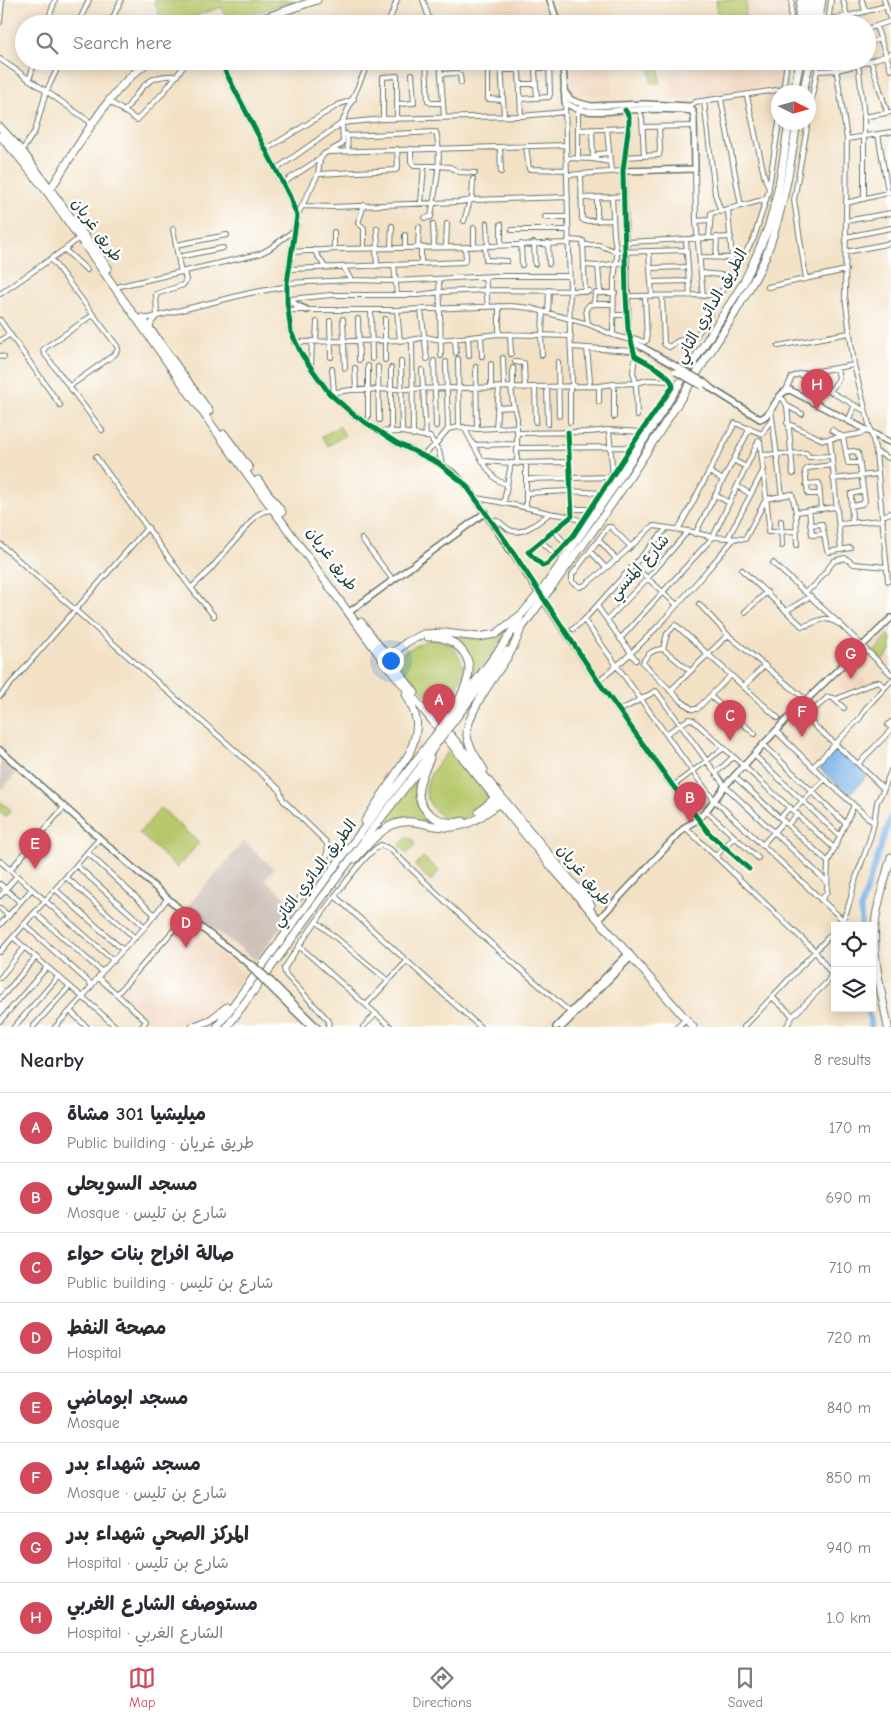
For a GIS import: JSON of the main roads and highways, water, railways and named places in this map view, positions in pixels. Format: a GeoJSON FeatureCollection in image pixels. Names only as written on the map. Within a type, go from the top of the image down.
{"type":"FeatureCollection","features":[{"type":"Feature","properties":{"kind":"highway"},"geometry":{"type":"LineString","coordinates":[[260,15],[302,0]]}},
{"type":"Feature","properties":{"kind":"highway"},"geometry":{"type":"LineString","coordinates":[[273,15],[317,0]]}},
{"type":"Feature","properties":{"kind":"highway"},"geometry":{"type":"LineString","coordinates":[[799,15],[801,0]]}},
{"type":"Feature","properties":{"kind":"highway"},"geometry":{"type":"LineString","coordinates":[[806,15],[808,0]]}},
{"type":"Feature","properties":{"kind":"highway"},"geometry":{"type":"LineString","coordinates":[[813,15],[815,0]]}},
{"type":"Feature","properties":{"kind":"highway"},"geometry":{"type":"LineString","coordinates":[[820,15],[822,0]]}},
{"type":"Feature","properties":{"kind":"highway"},"geometry":{"type":"LineString","coordinates":[[48,189],[112,90],[133,70]]}},
{"type":"Feature","properties":{"kind":"highway"},"geometry":{"type":"LineString","coordinates":[[92,123],[134,70]]}},
{"type":"Feature","properties":{"kind":"highway"},"geometry":{"type":"LineString","coordinates":[[793,85],[794,70]]}},
{"type":"Feature","properties":{"kind":"highway"},"geometry":{"type":"LineString","coordinates":[[795,85],[798,70]]}},
{"type":"Feature","properties":{"kind":"highway"},"geometry":{"type":"LineString","coordinates":[[803,85],[804,70]]}},
{"type":"Feature","properties":{"kind":"highway"},"geometry":{"type":"LineString","coordinates":[[804,85],[808,70]]}},
{"type":"Feature","properties":{"kind":"highway"},"geometry":{"type":"LineString","coordinates":[[0,127],[20,154]]}},
{"type":"Feature","properties":{"kind":"highway","name":"الطريق الدائري الثاني"},"geometry":{"type":"LineString","coordinates":[[548,587],[615,486],[744,282],[758,254],[769,225],[777,194],[788,130]]}},
{"type":"Feature","properties":{"kind":"highway","name":"الطريق الدائري الثاني"},"geometry":{"type":"LineString","coordinates":[[548,587],[588,540],[735,313],[764,259],[777,222],[786,190],[796,130]]}},
{"type":"Feature","properties":{"kind":"highway"},"geometry":{"type":"LineString","coordinates":[[0,136],[3,142],[20,154]]}},
{"type":"Feature","properties":{"kind":"highway","name":"طريق غريان"},"geometry":{"type":"LineString","coordinates":[[20,154],[120,286],[276,509],[387,661],[488,779],[499,799]]}},
{"type":"Feature","properties":{"kind":"highway","name":"طريق غريان"},"geometry":{"type":"LineString","coordinates":[[82,236],[223,441],[352,610],[396,676],[613,935],[693,1027]]}},
{"type":"Feature","properties":{"kind":"highway"},"geometry":{"type":"LineString","coordinates":[[488,779],[468,743],[468,724],[511,652],[534,604],[548,587]]}},
{"type":"Feature","properties":{"kind":"highway"},"geometry":{"type":"LineString","coordinates":[[387,661],[407,642],[424,634],[445,632],[478,637],[500,632],[534,604]]}},
{"type":"Feature","properties":{"kind":"highway"},"geometry":{"type":"LineString","coordinates":[[456,707],[505,642],[522,613]]}},
{"type":"Feature","properties":{"kind":"highway"},"geometry":{"type":"LineString","coordinates":[[499,799],[461,822],[448,823],[431,816],[421,802],[418,790],[436,741],[450,720],[520,631]]}},
{"type":"Feature","properties":{"kind":"highway"},"geometry":{"type":"LineString","coordinates":[[387,661],[421,639],[441,637],[452,641],[465,654],[469,668],[466,683],[450,720]]}},
{"type":"Feature","properties":{"kind":"highway"},"geometry":{"type":"LineString","coordinates":[[342,857],[409,754],[417,734],[418,724],[415,712],[396,676]]}},
{"type":"Feature","properties":{"kind":"highway","name":"الطريق الدائري الثاني"},"geometry":{"type":"LineString","coordinates":[[217,1027],[342,857],[436,741]]}},
{"type":"Feature","properties":{"kind":"highway","name":"الطريق الدائري الثاني"},"geometry":{"type":"LineString","coordinates":[[227,1027],[420,768],[436,741]]}},
{"type":"Feature","properties":{"kind":"highway"},"geometry":{"type":"LineString","coordinates":[[338,877],[377,836],[392,825],[406,821],[454,827],[475,820],[499,799]]}},
{"type":"Feature","properties":{"kind":"highway"},"geometry":{"type":"LineString","coordinates":[[888,1027],[875,953],[875,931],[879,901],[891,858]]}},
{"type":"Feature","properties":{"kind":"highway"},"geometry":{"type":"LineString","coordinates":[[193,1027],[210,1020],[237,999]]}},
{"type":"Feature","properties":{"kind":"water"},"geometry":{"type":"Polygon","coordinates":[[[837,748],[868,775],[849,795],[819,768],[837,748]]]}},
{"type":"Feature","properties":{"kind":"waterway"},"geometry":{"type":"LineString","coordinates":[[861,922],[861,907],[891,816]]}},
{"type":"Feature","properties":{"kind":"waterway"},"geometry":{"type":"LineString","coordinates":[[869,1012],[871,1027]]}},
{"type":"Feature","properties":{"kind":"place","name":"مستوصف الشارع الغربي"},"geometry":{"type":"Point","coordinates":[817,410]}},
{"type":"Feature","properties":{"kind":"place","name":"المركز الصحي شهداء بدر"},"geometry":{"type":"Point","coordinates":[851,679]}},
{"type":"Feature","properties":{"kind":"place","name":"ميليشيا 301 مشاة"},"geometry":{"type":"Point","coordinates":[439,725]}},
{"type":"Feature","properties":{"kind":"place","name":"مسجد شهداء بدر"},"geometry":{"type":"Point","coordinates":[802,737]}},
{"type":"Feature","properties":{"kind":"place","name":"صالة افراح بنات حواء"},"geometry":{"type":"Point","coordinates":[730,741]}},
{"type":"Feature","properties":{"kind":"place","name":"مسجد السويحلى"},"geometry":{"type":"Point","coordinates":[690,823]}},
{"type":"Feature","properties":{"kind":"place","name":"مسجد ابوماضي"},"geometry":{"type":"Point","coordinates":[35,869]}},
{"type":"Feature","properties":{"kind":"place","name":"مصحة النفط"},"geometry":{"type":"Point","coordinates":[186,948]}}]}
